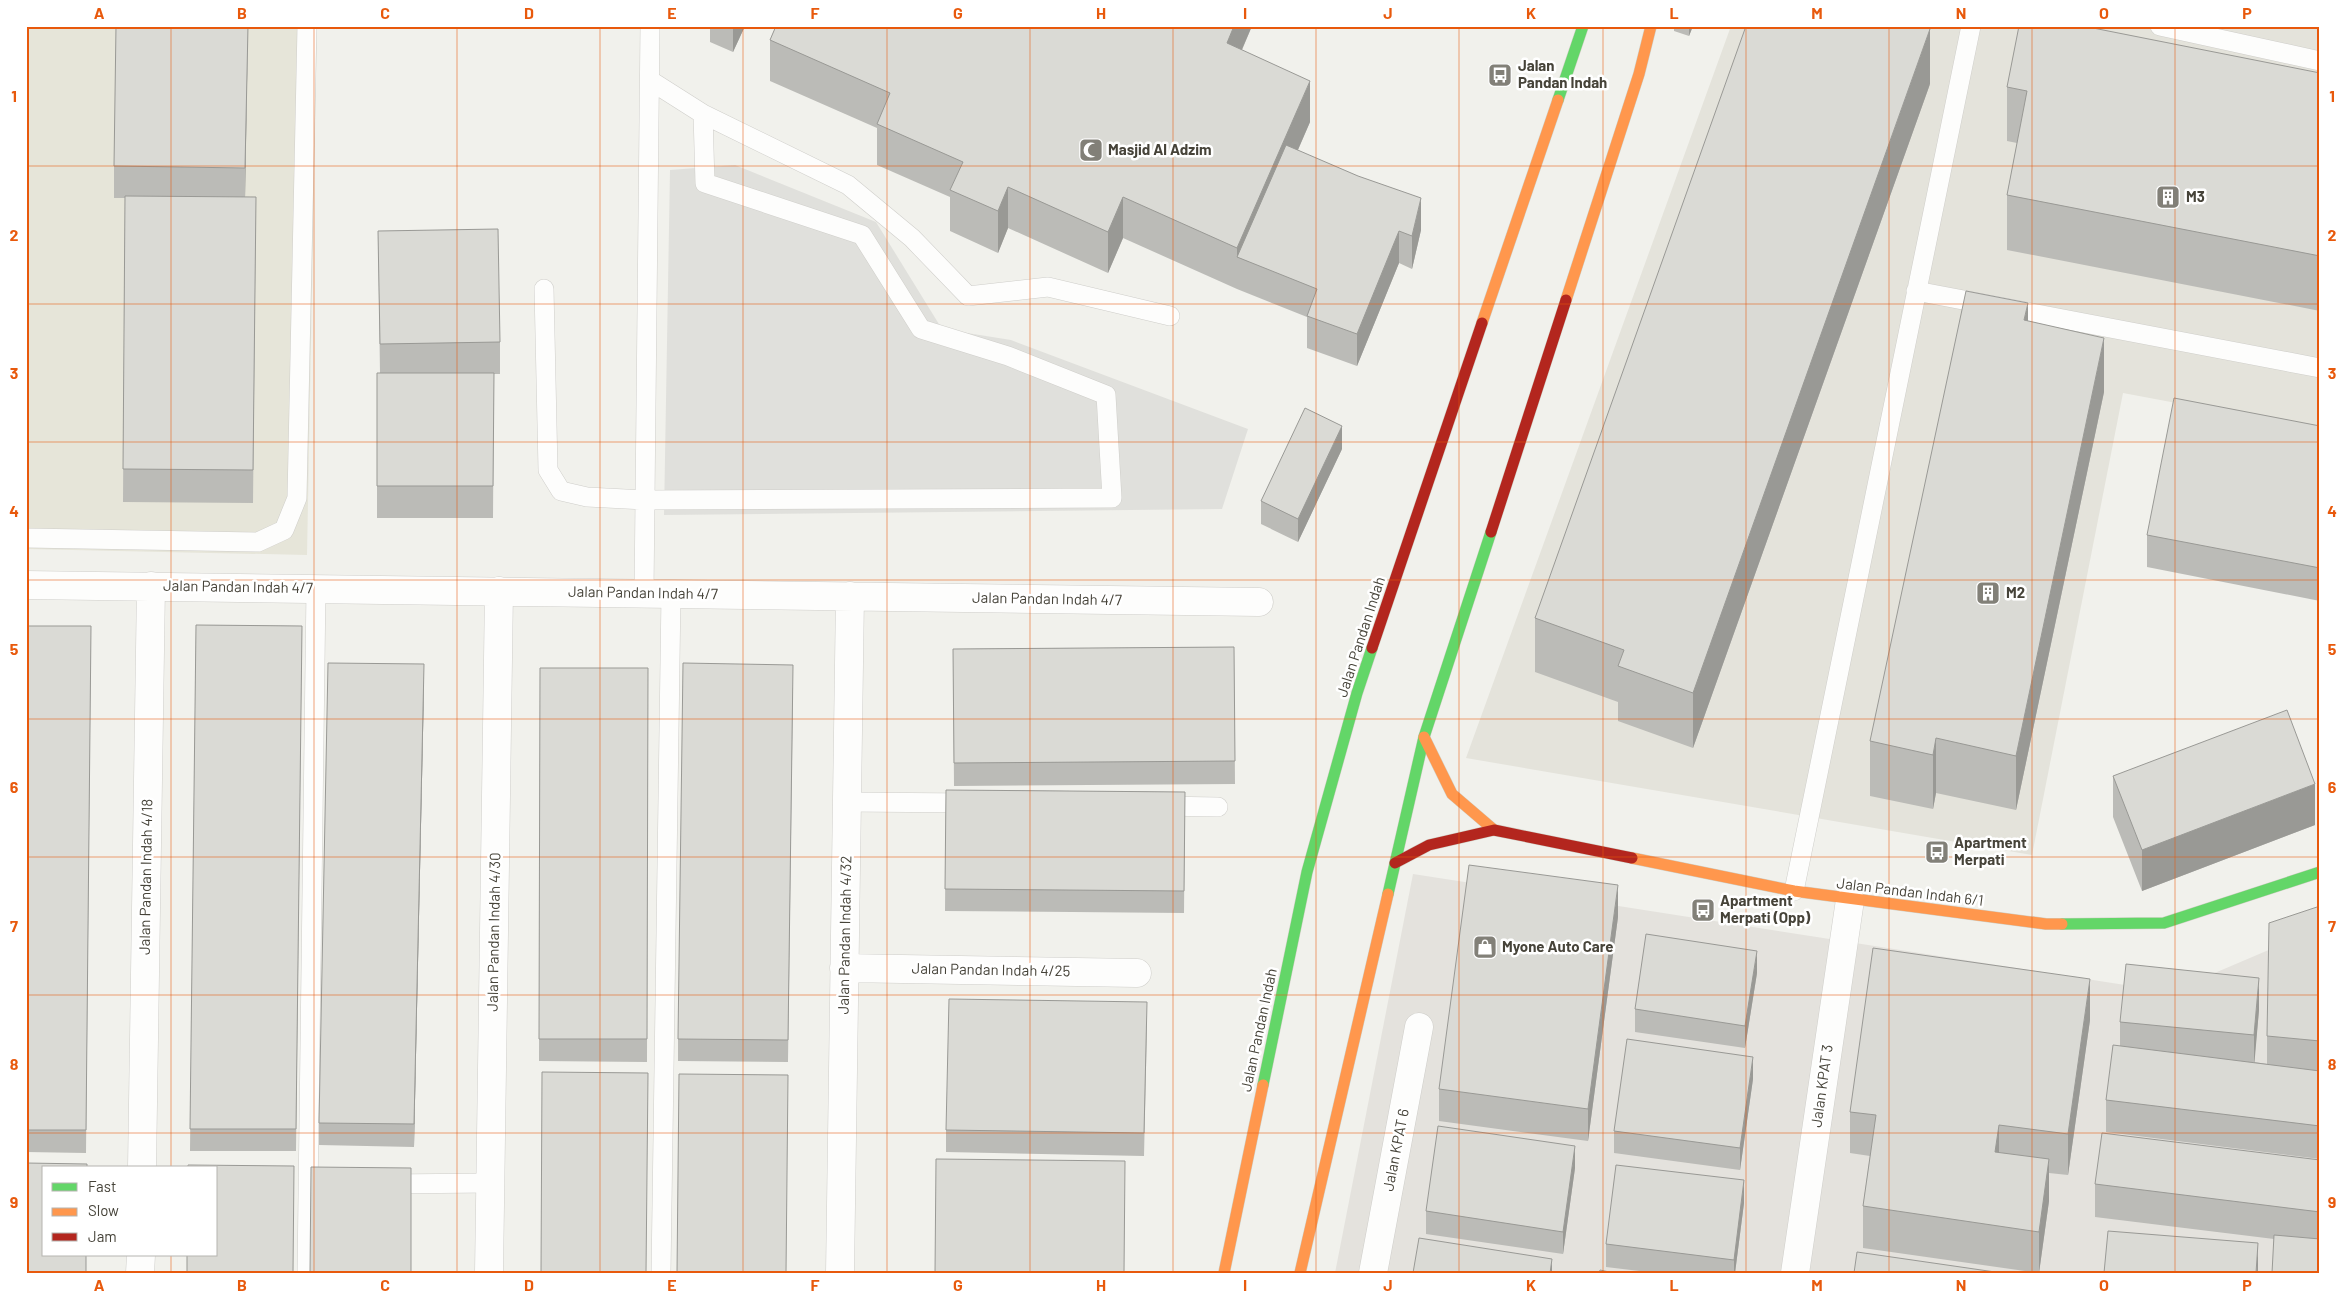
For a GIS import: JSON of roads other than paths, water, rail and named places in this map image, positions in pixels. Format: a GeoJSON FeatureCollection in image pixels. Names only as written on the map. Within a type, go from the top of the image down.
{"type":"FeatureCollection","features":[{"type":"Feature","properties":{"kind":"main road","name":"Jalan Pandan Indah"},"geometry":{"type":"LineString","coordinates":[[1224,1273],[1307,872],[1357,693],[1583,26]]}},
{"type":"Feature","properties":{"kind":"main road"},"geometry":{"type":"LineString","coordinates":[[1300,1273],[1424,737],[1639,74],[1651,26]]}},
{"type":"Feature","properties":{"kind":"main road","name":"Jalan Pandan Indah 6/1"},"geometry":{"type":"LineString","coordinates":[[1424,737],[1452,794],[1494,830]]}},
{"type":"Feature","properties":{"kind":"main road","name":"Jalan Pandan Indah 6/1"},"geometry":{"type":"LineString","coordinates":[[1395,864],[1429,846],[1494,830],[1794,891],[1850,900],[2046,924],[2164,923],[2320,872]]}},
{"type":"Feature","properties":{"kind":"street","name":"Jalan Pandan Indah 4/7"},"geometry":{"type":"LineString","coordinates":[[26,585],[1259,602]]}},
{"type":"Feature","properties":{"kind":"street","name":"Jalan Pandan Indah 4/18"},"geometry":{"type":"LineString","coordinates":[[142,1166],[151,586]]}},
{"type":"Feature","properties":{"kind":"street","name":"Jalan Pandan Indah 4/30"},"geometry":{"type":"LineString","coordinates":[[489,1273],[499,591]]}},
{"type":"Feature","properties":{"kind":"street","name":"Jalan Pandan Indah 4/32"},"geometry":{"type":"LineString","coordinates":[[840,1273],[850,596]]}},
{"type":"Feature","properties":{"kind":"street","name":"Jalan KPAT 3"},"geometry":{"type":"LineString","coordinates":[[1795,1273],[1850,900]]}},
{"type":"Feature","properties":{"kind":"street","name":"Jalan Pandan Indah 4/25"},"geometry":{"type":"LineString","coordinates":[[844,968],[1137,973]]}},
{"type":"Feature","properties":{"kind":"street","name":"Jalan KPAT 6"},"geometry":{"type":"LineString","coordinates":[[1372,1273],[1419,1027]]}},
{"type":"Feature","properties":{"kind":"street"},"geometry":{"type":"LineString","coordinates":[[140,1273],[141,1256]]}},
{"type":"Feature","properties":{"kind":"lane"},"geometry":{"type":"LineString","coordinates":[[26,538],[258,542],[284,530],[298,498],[307,26]]}},
{"type":"Feature","properties":{"kind":"lane"},"geometry":{"type":"LineString","coordinates":[[650,26],[646,500],[658,594],[661,1273]]}},
{"type":"Feature","properties":{"kind":"lane"},"geometry":{"type":"LineString","coordinates":[[1794,891],[1971,26]]}},
{"type":"Feature","properties":{"kind":"lane"},"geometry":{"type":"LineString","coordinates":[[2160,26],[2320,61]]}},
{"type":"Feature","properties":{"kind":"lane"},"geometry":{"type":"LineString","coordinates":[[651,81],[703,114],[848,185],[912,238],[968,296],[1048,286],[1170,316]]}},
{"type":"Feature","properties":{"kind":"lane"},"geometry":{"type":"LineString","coordinates":[[544,289],[548,470],[561,491],[587,497],[646,500],[1112,498],[1106,395],[1008,356],[921,329],[862,235],[705,183],[703,114]]}},
{"type":"Feature","properties":{"kind":"lane"},"geometry":{"type":"LineString","coordinates":[[1916,291],[2320,368]]}},
{"type":"Feature","properties":{"kind":"lane"},"geometry":{"type":"LineString","coordinates":[[307,1273],[299,1186],[316,588]]}},
{"type":"Feature","properties":{"kind":"lane"},"geometry":{"type":"LineString","coordinates":[[847,802],[994,804]]}},
{"type":"Feature","properties":{"kind":"lane"},"geometry":{"type":"LineString","coordinates":[[1140,806],[1218,807]]}},
{"type":"Feature","properties":{"kind":"lane"},"geometry":{"type":"LineString","coordinates":[[366,1185],[490,1183]]}},
{"type":"Feature","properties":{"kind":"lane"},"geometry":{"type":"LineString","coordinates":[[299,1186],[327,1185]]}},
{"type":"Feature","properties":{"kind":"place","name":"Jalan Pandan Indah"},"geometry":{"type":"Point","coordinates":[1500,75]}},
{"type":"Feature","properties":{"kind":"place","name":"Masjid Al Adzim"},"geometry":{"type":"Point","coordinates":[1091,150]}},
{"type":"Feature","properties":{"kind":"place","name":"M3"},"geometry":{"type":"Point","coordinates":[2168,197]}},
{"type":"Feature","properties":{"kind":"place","name":"M2"},"geometry":{"type":"Point","coordinates":[1988,593]}},
{"type":"Feature","properties":{"kind":"place","name":"Apartment Merpati"},"geometry":{"type":"Point","coordinates":[1937,852]}},
{"type":"Feature","properties":{"kind":"place","name":"Apartment Merpati (Opp)"},"geometry":{"type":"Point","coordinates":[1703,910]}},
{"type":"Feature","properties":{"kind":"place","name":"Myone Auto Care"},"geometry":{"type":"Point","coordinates":[1485,947]}}]}
